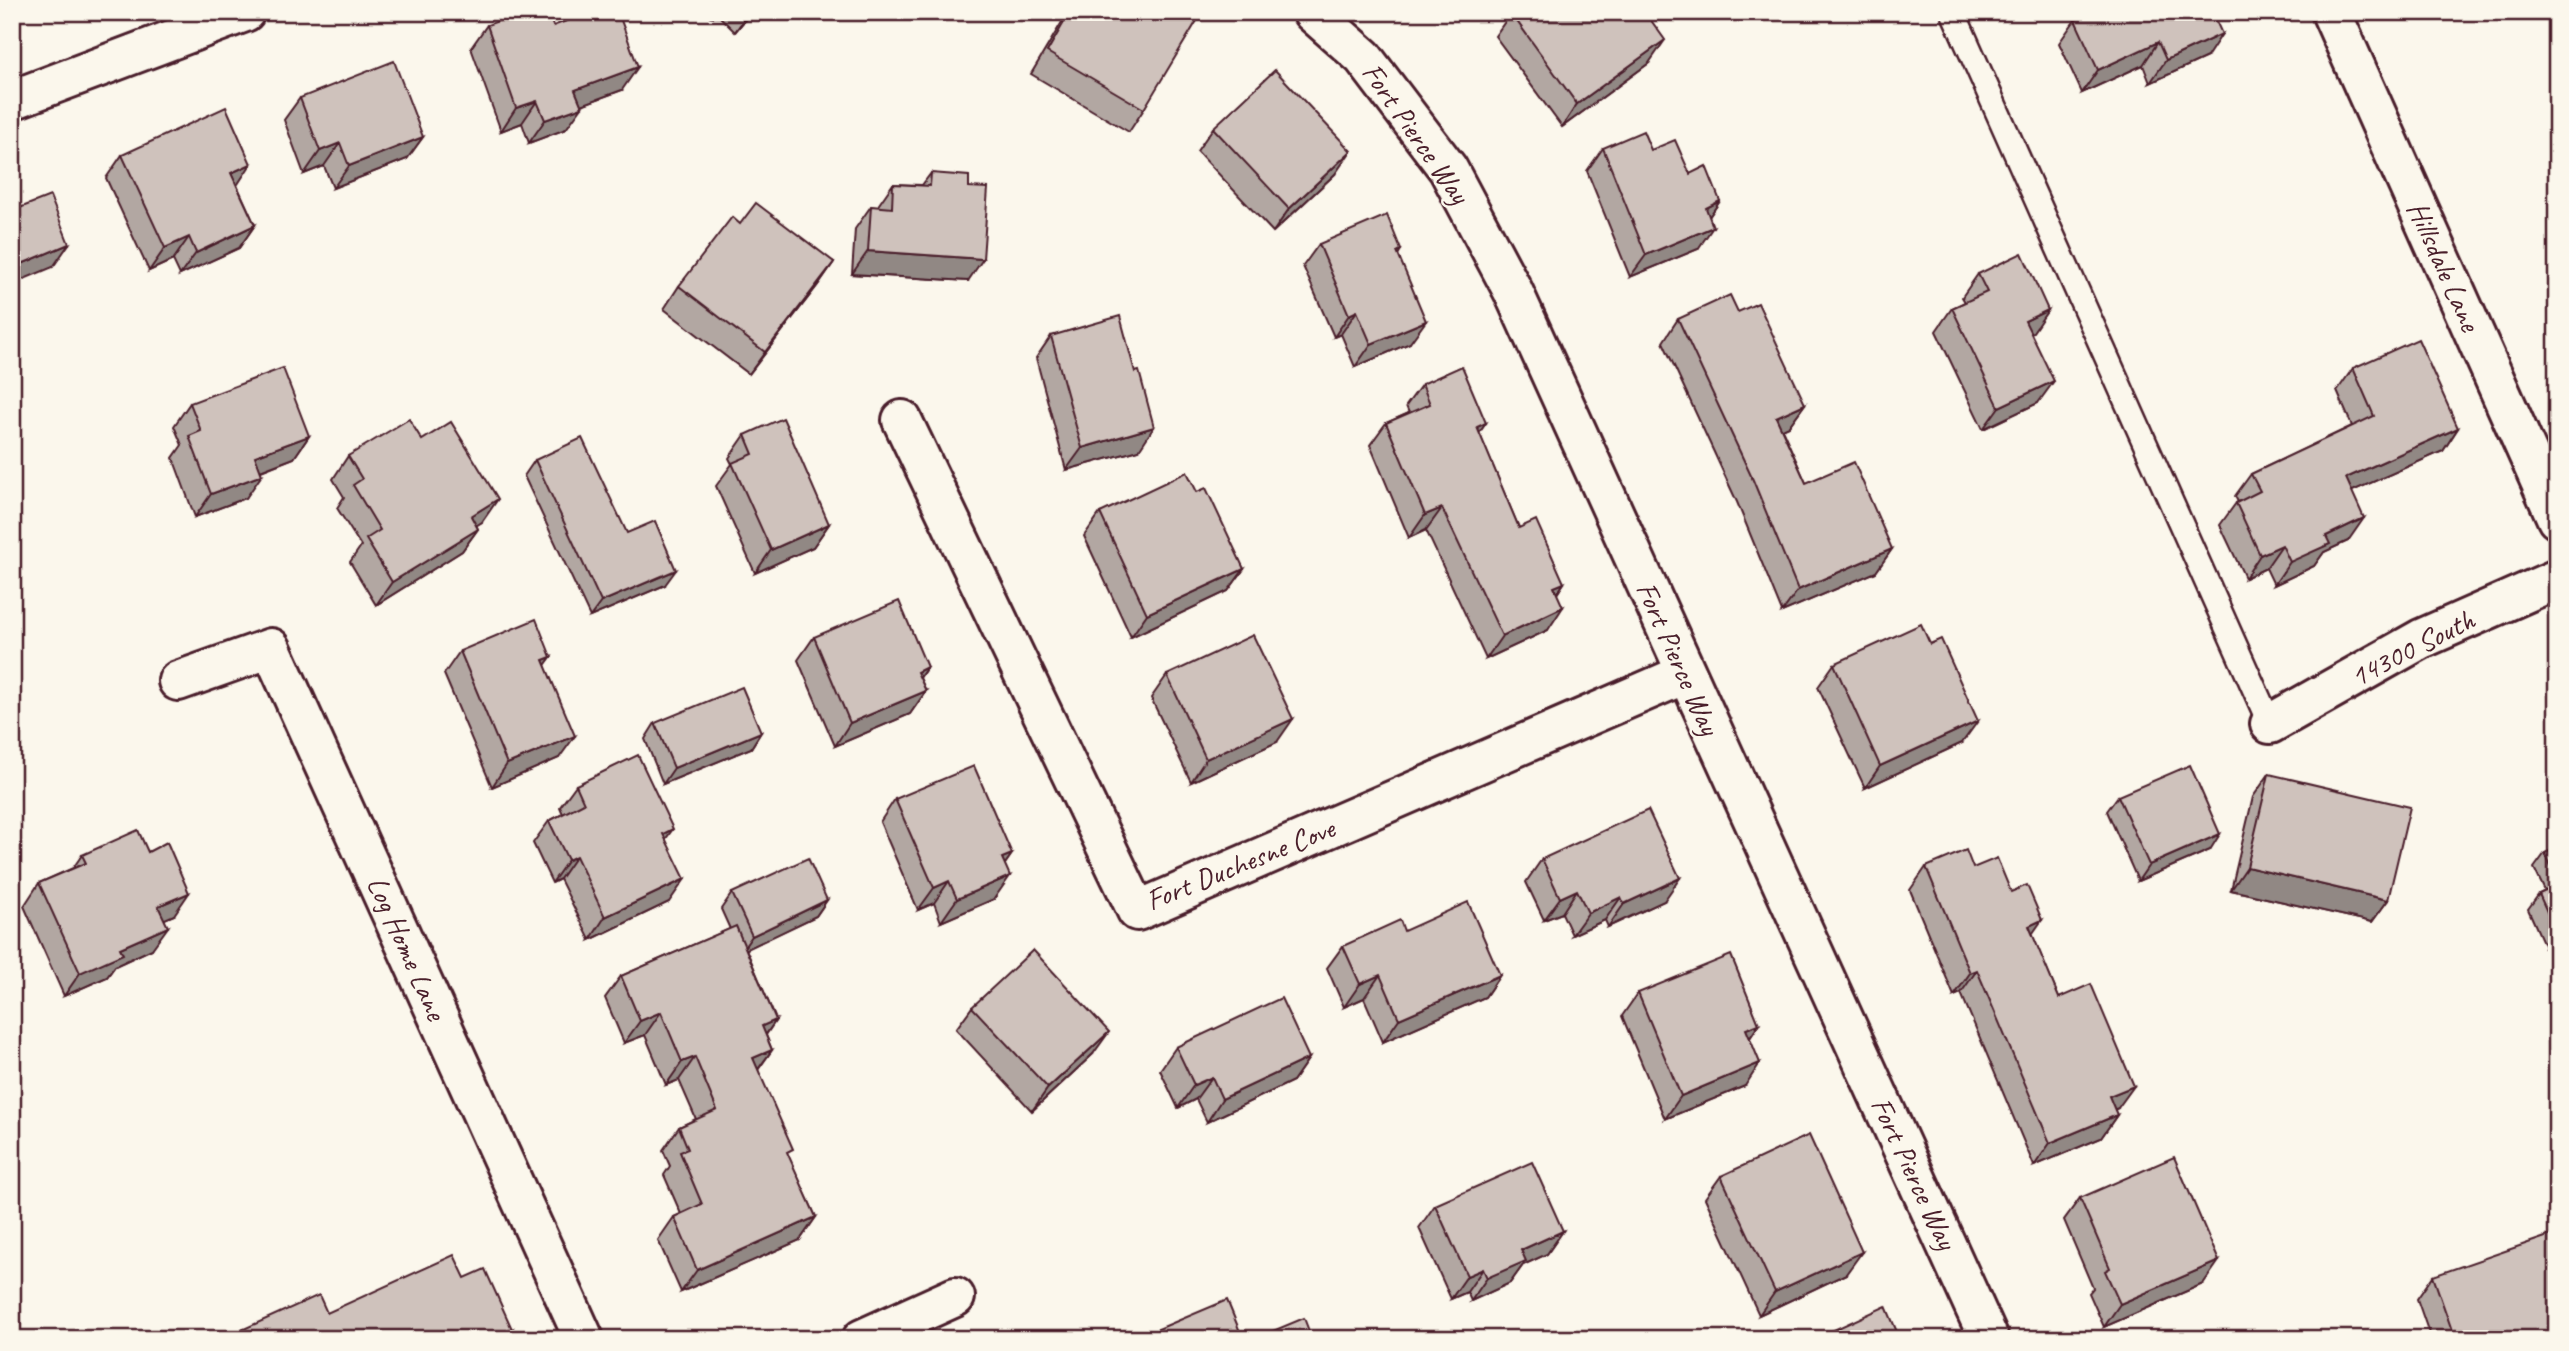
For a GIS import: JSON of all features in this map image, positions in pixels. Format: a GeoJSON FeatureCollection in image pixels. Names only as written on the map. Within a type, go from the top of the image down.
{"type":"FeatureCollection","features":[{"type":"Feature","properties":{"kind":"street"},"geometry":{"type":"LineString","coordinates":[[12,100],[245,12]]}},
{"type":"Feature","properties":{"kind":"street","name":"Fort Pierce Way"},"geometry":{"type":"LineString","coordinates":[[1312,12],[1363,57],[1448,169],[1513,291],[1989,1339]]}},
{"type":"Feature","properties":{"kind":"street","name":"Hillsdale Lane"},"geometry":{"type":"LineString","coordinates":[[2331,12],[2557,519]]}},
{"type":"Feature","properties":{"kind":"street","name":"Fort Duchesne Cove"},"geometry":{"type":"LineString","coordinates":[[902,421],[1137,911],[1685,674]]}},
{"type":"Feature","properties":{"kind":"street","name":"14300 South"},"geometry":{"type":"LineString","coordinates":[[2270,724],[2421,639],[2557,579]]}},
{"type":"Feature","properties":{"kind":"street","name":"Log Home Lane"},"geometry":{"type":"LineString","coordinates":[[178,681],[271,648],[584,1339]]}},
{"type":"Feature","properties":{"kind":"street"},"geometry":{"type":"LineString","coordinates":[[862,1339],[955,1297]]}},
{"type":"Feature","properties":{"kind":"lane"},"geometry":{"type":"LineString","coordinates":[[1953,12],[2270,724]]}},
{"type":"Feature","properties":{"kind":"building"},"geometry":{"type":"Polygon","coordinates":[[[523,12],[548,12],[553,26],[591,12],[618,12],[638,67],[575,90],[582,107],[545,120],[537,101],[516,108],[487,25],[523,12]]]}},
{"type":"Feature","properties":{"kind":"building"},"geometry":{"type":"Polygon","coordinates":[[[1070,12],[1186,12],[1198,19],[1144,109],[1047,52],[1070,12]]]}},
{"type":"Feature","properties":{"kind":"building"},"geometry":{"type":"Polygon","coordinates":[[[1512,12],[1645,12],[1665,40],[1577,104],[1512,12]]]}},
{"type":"Feature","properties":{"kind":"building"},"geometry":{"type":"Polygon","coordinates":[[[2093,12],[2212,12],[2222,34],[2166,60],[2158,42],[2098,70],[2075,20],[2093,12]]]}},
{"type":"Feature","properties":{"kind":"building"},"geometry":{"type":"Polygon","coordinates":[[[394,61],[423,137],[349,166],[340,143],[320,151],[300,98],[394,61]]]}},
{"type":"Feature","properties":{"kind":"building"},"geometry":{"type":"Polygon","coordinates":[[[1275,70],[1351,151],[1289,209],[1213,128],[1275,70]]]}},
{"type":"Feature","properties":{"kind":"building"},"geometry":{"type":"Polygon","coordinates":[[[226,107],[251,164],[231,173],[255,225],[196,253],[189,237],[165,248],[122,155],[226,107]]]}},
{"type":"Feature","properties":{"kind":"building"},"geometry":{"type":"Polygon","coordinates":[[[1643,131],[1651,150],[1675,140],[1690,174],[1706,166],[1720,201],[1706,208],[1713,227],[1646,255],[1603,148],[1643,131]]]}},
{"type":"Feature","properties":{"kind":"building"},"geometry":{"type":"Polygon","coordinates":[[[931,173],[969,176],[969,187],[988,188],[983,259],[868,251],[871,206],[892,208],[893,184],[930,186],[931,173]]]}},
{"type":"Feature","properties":{"kind":"building"},"geometry":{"type":"Polygon","coordinates":[[[50,196],[69,244],[12,268],[12,211],[50,196]]]}},
{"type":"Feature","properties":{"kind":"building"},"geometry":{"type":"Polygon","coordinates":[[[756,203],[834,262],[765,352],[679,286],[732,217],[740,224],[756,203]]]}},
{"type":"Feature","properties":{"kind":"building"},"geometry":{"type":"Polygon","coordinates":[[[1387,215],[1401,250],[1397,252],[1426,321],[1371,344],[1357,311],[1349,315],[1319,244],[1387,215]]]}},
{"type":"Feature","properties":{"kind":"building"},"geometry":{"type":"Polygon","coordinates":[[[2022,253],[2048,310],[2025,321],[2054,381],[1999,407],[1952,308],[1987,292],[1978,274],[2022,253]]]}},
{"type":"Feature","properties":{"kind":"building"},"geometry":{"type":"Polygon","coordinates":[[[1730,295],[1738,312],[1758,303],[1805,404],[1776,417],[1806,483],[1854,462],[1892,549],[1798,590],[1753,480],[1678,319],[1730,295]]]}},
{"type":"Feature","properties":{"kind":"building"},"geometry":{"type":"Polygon","coordinates":[[[1120,316],[1154,427],[1082,448],[1051,336],[1120,316]]]}},
{"type":"Feature","properties":{"kind":"building"},"geometry":{"type":"Polygon","coordinates":[[[2418,339],[2458,428],[2346,478],[2364,518],[2326,536],[2330,544],[2290,562],[2282,545],[2260,555],[2236,503],[2260,491],[2251,474],[2374,416],[2353,368],[2418,339]]]}},
{"type":"Feature","properties":{"kind":"building"},"geometry":{"type":"Polygon","coordinates":[[[1462,366],[1486,423],[1477,427],[1519,528],[1536,520],[1564,583],[1554,587],[1563,607],[1502,636],[1442,508],[1425,515],[1386,423],[1430,404],[1422,384],[1462,366]]]}},
{"type":"Feature","properties":{"kind":"building"},"geometry":{"type":"Polygon","coordinates":[[[283,368],[309,436],[255,456],[262,475],[211,494],[189,436],[201,431],[190,403],[283,368]]]}},
{"type":"Feature","properties":{"kind":"building"},"geometry":{"type":"Polygon","coordinates":[[[783,418],[829,524],[771,550],[732,463],[753,454],[745,435],[783,418]]]}},
{"type":"Feature","properties":{"kind":"building"},"geometry":{"type":"Polygon","coordinates":[[[409,419],[422,440],[451,422],[498,499],[471,516],[478,529],[392,582],[366,539],[380,530],[353,485],[362,479],[348,456],[409,419]]]}},
{"type":"Feature","properties":{"kind":"building"},"geometry":{"type":"Polygon","coordinates":[[[582,438],[627,533],[655,521],[676,570],[601,602],[535,460],[582,438]]]}},
{"type":"Feature","properties":{"kind":"building"},"geometry":{"type":"Polygon","coordinates":[[[1187,472],[1197,492],[1206,488],[1244,569],[1147,614],[1100,513],[1187,472]]]}},
{"type":"Feature","properties":{"kind":"building"},"geometry":{"type":"Polygon","coordinates":[[[899,601],[927,667],[917,672],[926,691],[850,723],[814,637],[899,601]]]}},
{"type":"Feature","properties":{"kind":"building"},"geometry":{"type":"Polygon","coordinates":[[[536,619],[551,657],[543,660],[575,736],[507,764],[460,651],[536,619]]]}},
{"type":"Feature","properties":{"kind":"building"},"geometry":{"type":"Polygon","coordinates":[[[1921,624],[1930,644],[1941,639],[1978,721],[1880,766],[1834,664],[1921,624]]]}},
{"type":"Feature","properties":{"kind":"building"},"geometry":{"type":"Polygon","coordinates":[[[1253,635],[1293,719],[1206,759],[1167,675],[1253,635]]]}},
{"type":"Feature","properties":{"kind":"building"},"geometry":{"type":"Polygon","coordinates":[[[742,687],[761,732],[674,768],[655,723],[742,687]]]}},
{"type":"Feature","properties":{"kind":"building"},"geometry":{"type":"Polygon","coordinates":[[[638,755],[673,829],[663,834],[685,879],[605,917],[576,856],[568,860],[549,821],[584,803],[576,785],[638,755]]]}},
{"type":"Feature","properties":{"kind":"building"},"geometry":{"type":"Polygon","coordinates":[[[2190,765],[2220,834],[2149,865],[2118,796],[2190,765]]]}},
{"type":"Feature","properties":{"kind":"building"},"geometry":{"type":"Polygon","coordinates":[[[974,766],[1012,854],[1002,858],[1010,876],[957,899],[949,881],[934,888],[895,799],[974,766]]]}},
{"type":"Feature","properties":{"kind":"building"},"geometry":{"type":"Polygon","coordinates":[[[2269,774],[2410,807],[2388,900],[2247,867],[2269,774]]]}},
{"type":"Feature","properties":{"kind":"building"},"geometry":{"type":"Polygon","coordinates":[[[1648,810],[1680,878],[1624,904],[1621,897],[1588,913],[1577,890],[1560,898],[1542,859],[1648,810]]]}},
{"type":"Feature","properties":{"kind":"building"},"geometry":{"type":"Polygon","coordinates":[[[138,830],[148,852],[167,842],[189,893],[158,906],[168,927],[120,948],[123,954],[80,973],[39,883],[86,863],[82,855],[138,830]]]}},
{"type":"Feature","properties":{"kind":"building"},"geometry":{"type":"Polygon","coordinates":[[[2557,848],[2557,879],[2545,853],[2557,848]]]}},
{"type":"Feature","properties":{"kind":"building"},"geometry":{"type":"Polygon","coordinates":[[[1966,850],[1973,868],[1997,858],[2011,892],[2027,885],[2042,920],[2029,926],[2059,998],[2091,984],[2134,1086],[2109,1096],[2117,1115],[2050,1143],[1977,970],[1970,973],[1926,867],[1966,850]]]}},
{"type":"Feature","properties":{"kind":"building"},"geometry":{"type":"Polygon","coordinates":[[[808,858],[827,900],[752,936],[732,893],[808,858]]]}},
{"type":"Feature","properties":{"kind":"building"},"geometry":{"type":"Polygon","coordinates":[[[2557,886],[2557,931],[2556,932],[2539,894],[2557,886]]]}},
{"type":"Feature","properties":{"kind":"building"},"geometry":{"type":"Polygon","coordinates":[[[1468,902],[1500,975],[1399,1019],[1380,975],[1360,984],[1343,946],[1400,920],[1404,931],[1468,902]]]}},
{"type":"Feature","properties":{"kind":"building"},"geometry":{"type":"Polygon","coordinates":[[[736,926],[776,1020],[762,1026],[772,1050],[753,1058],[793,1149],[787,1152],[816,1217],[697,1270],[674,1217],[702,1204],[680,1152],[688,1149],[679,1127],[717,1110],[695,1057],[682,1062],[661,1012],[640,1021],[621,976],[736,926]]]}},
{"type":"Feature","properties":{"kind":"building"},"geometry":{"type":"Polygon","coordinates":[[[1033,950],[1109,1032],[1048,1088],[972,1007],[1033,950]]]}},
{"type":"Feature","properties":{"kind":"building"},"geometry":{"type":"Polygon","coordinates":[[[1731,955],[1759,1024],[1746,1029],[1760,1063],[1681,1096],[1638,993],[1731,955]]]}},
{"type":"Feature","properties":{"kind":"building"},"geometry":{"type":"Polygon","coordinates":[[[1281,998],[1309,1058],[1222,1099],[1212,1077],[1194,1085],[1176,1047],[1281,998]]]}},
{"type":"Feature","properties":{"kind":"building"},"geometry":{"type":"Polygon","coordinates":[[[1809,1135],[1862,1252],[1775,1292],[1721,1176],[1809,1135]]]}},
{"type":"Feature","properties":{"kind":"building"},"geometry":{"type":"Polygon","coordinates":[[[2174,1157],[2219,1261],[2120,1304],[2105,1271],[2110,1268],[2080,1198],[2174,1157]]]}},
{"type":"Feature","properties":{"kind":"building"},"geometry":{"type":"Polygon","coordinates":[[[1532,1162],[1563,1231],[1521,1250],[1526,1261],[1487,1278],[1483,1269],[1467,1276],[1435,1205],[1532,1162]]]}},
{"type":"Feature","properties":{"kind":"building"},"geometry":{"type":"Polygon","coordinates":[[[2557,1233],[2557,1331],[2547,1335],[2549,1339],[2455,1339],[2433,1276],[2557,1233]]]}},
{"type":"Feature","properties":{"kind":"building"},"geometry":{"type":"Polygon","coordinates":[[[454,1255],[465,1278],[485,1269],[512,1329],[491,1339],[222,1339],[319,1295],[327,1313],[454,1255]]]}},
{"type":"Feature","properties":{"kind":"building"},"geometry":{"type":"Polygon","coordinates":[[[1227,1300],[1243,1339],[1137,1339],[1137,1338],[1227,1300]]]}},
{"type":"Feature","properties":{"kind":"building"},"geometry":{"type":"Polygon","coordinates":[[[1886,1306],[1900,1339],[1827,1339],[1825,1334],[1886,1306]]]}},
{"type":"Feature","properties":{"kind":"building"},"geometry":{"type":"Polygon","coordinates":[[[1304,1318],[1312,1339],[1254,1339],[1304,1318]]]}}]}
